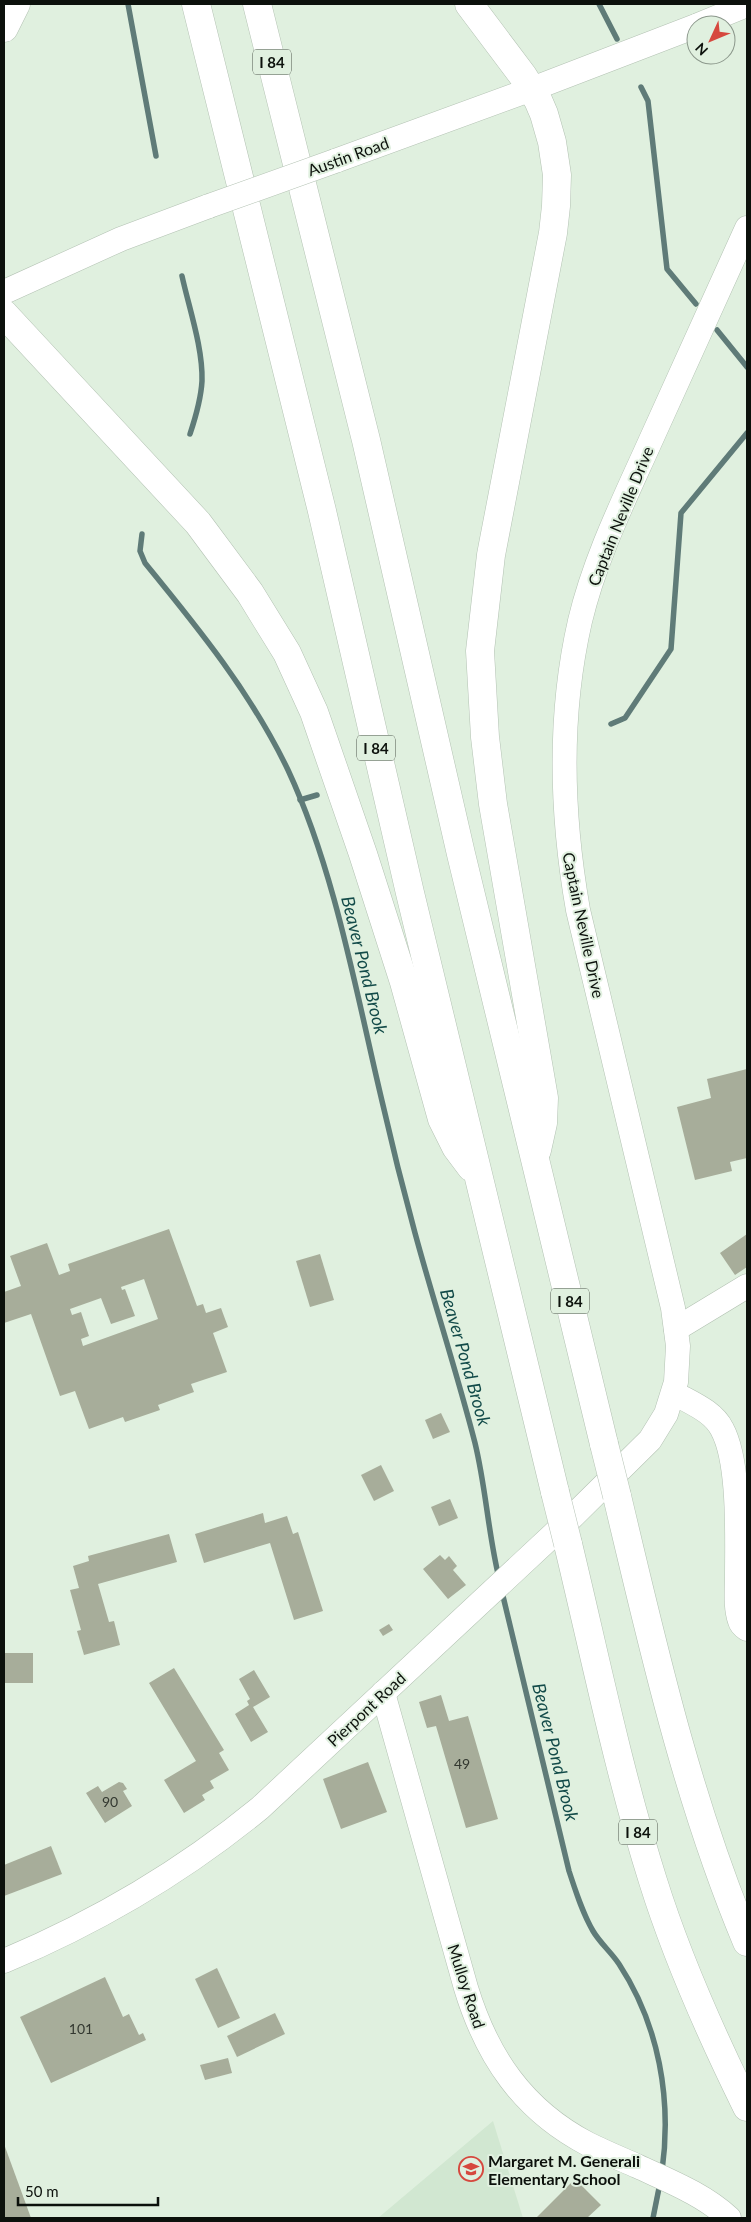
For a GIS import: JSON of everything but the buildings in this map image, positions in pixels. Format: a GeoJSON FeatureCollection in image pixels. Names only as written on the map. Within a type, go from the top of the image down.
{"type":"FeatureCollection","features":[{"type":"Feature","properties":{"kind":"highway"},"geometry":{"type":"LineString","coordinates":[[4,28],[16,4]]}},
{"type":"Feature","properties":{"kind":"highway","name":"I 84"},"geometry":{"type":"LineString","coordinates":[[196,4],[322,511],[415,912],[613,1734],[653,1882],[688,1978],[747,2107]]}},
{"type":"Feature","properties":{"kind":"highway","name":"I 84"},"geometry":{"type":"LineString","coordinates":[[257,4],[366,440],[462,854],[604,1444],[681,1752],[724,1884],[747,1942]]}},
{"type":"Feature","properties":{"kind":"highway"},"geometry":{"type":"LineString","coordinates":[[469,4],[532,89],[544,114],[552,142],[556,174],[556,206],[544,284],[491,555],[480,651],[485,737],[493,804],[544,1098],[543,1123],[535,1158]]}},
{"type":"Feature","properties":{"kind":"highway"},"geometry":{"type":"LineString","coordinates":[[4,314],[198,523],[250,593],[287,653],[314,712],[363,854],[404,982],[442,1119],[456,1147],[479,1176]]}},
{"type":"Feature","properties":{"kind":"street","name":"Austin Road"},"geometry":{"type":"LineString","coordinates":[[723,15],[747,6]]}},
{"type":"Feature","properties":{"kind":"street","name":"Austin Road"},"geometry":{"type":"LineString","coordinates":[[4,292],[120,238],[532,89],[686,29]]}},
{"type":"Feature","properties":{"kind":"street","name":"Captain Neville Drive"},"geometry":{"type":"LineString","coordinates":[[674,1393],[678,1362],[676,1329],[659,1244],[578,910],[570,867],[565,818],[564,738],[568,694],[577,638],[595,572],[622,504],[746,236]]}},
{"type":"Feature","properties":{"kind":"street"},"geometry":{"type":"LineString","coordinates":[[676,1329],[747,1286]]}},
{"type":"Feature","properties":{"kind":"street"},"geometry":{"type":"LineString","coordinates":[[674,1393],[711,1415],[722,1428],[729,1444],[742,1517],[737,1596],[744,1626]]}},
{"type":"Feature","properties":{"kind":"street","name":"Pierpont Road"},"geometry":{"type":"LineString","coordinates":[[4,1961],[93,1920],[158,1883],[200,1854],[260,1808],[513,1573],[650,1440],[662,1422],[674,1393]]}},
{"type":"Feature","properties":{"kind":"street","name":"Mulloy Road"},"geometry":{"type":"LineString","coordinates":[[383,1693],[476,2020],[490,2049],[508,2077],[531,2103],[558,2125],[588,2144],[673,2182],[716,2206],[729,2218]]}},
{"type":"Feature","properties":{"kind":"shaded area","name":"Margaret M. Generali Elementary School"},"geometry":{"type":"Polygon","coordinates":[[[493,2121],[523,2218],[378,2218],[493,2121]]]}},
{"type":"Feature","properties":{"kind":"waterway","name":"Beaver Pond Brook"},"geometry":{"type":"LineString","coordinates":[[128,4],[156,156]]}},
{"type":"Feature","properties":{"kind":"waterway"},"geometry":{"type":"LineString","coordinates":[[599,4],[617,39]]}},
{"type":"Feature","properties":{"kind":"waterway"},"geometry":{"type":"LineString","coordinates":[[641,87],[648,101],[667,269],[696,304]]}},
{"type":"Feature","properties":{"kind":"waterway","name":"Beaver Pond Brook"},"geometry":{"type":"LineString","coordinates":[[182,276],[198,342],[202,368],[201,394],[190,434]]}},
{"type":"Feature","properties":{"kind":"waterway"},"geometry":{"type":"LineString","coordinates":[[717,330],[747,367]]}},
{"type":"Feature","properties":{"kind":"waterway"},"geometry":{"type":"LineString","coordinates":[[611,724],[625,718],[671,649],[681,513],[747,433]]}},
{"type":"Feature","properties":{"kind":"waterway","name":"Beaver Pond Brook"},"geometry":{"type":"LineString","coordinates":[[142,534],[140,551],[145,563],[223,662],[258,714],[288,770],[319,849],[343,932],[406,1200],[475,1443],[499,1578]]}},
{"type":"Feature","properties":{"kind":"waterway"},"geometry":{"type":"LineString","coordinates":[[300,800],[317,795]]}},
{"type":"Feature","properties":{"kind":"waterway","name":"Beaver Pond Brook"},"geometry":{"type":"LineString","coordinates":[[502,1592],[574,1887],[593,1931],[613,1955],[633,1987],[653,2037],[659,2063],[665,2117],[662,2171]]}},
{"type":"Feature","properties":{"kind":"waterway","name":"Beaver Pond Brook"},"geometry":{"type":"LineString","coordinates":[[653,2218],[660,2183]]}},
{"type":"Feature","properties":{"kind":"place","name":"Margaret M. Generali Elementary School"},"geometry":{"type":"Point","coordinates":[471,2169]}}]}
